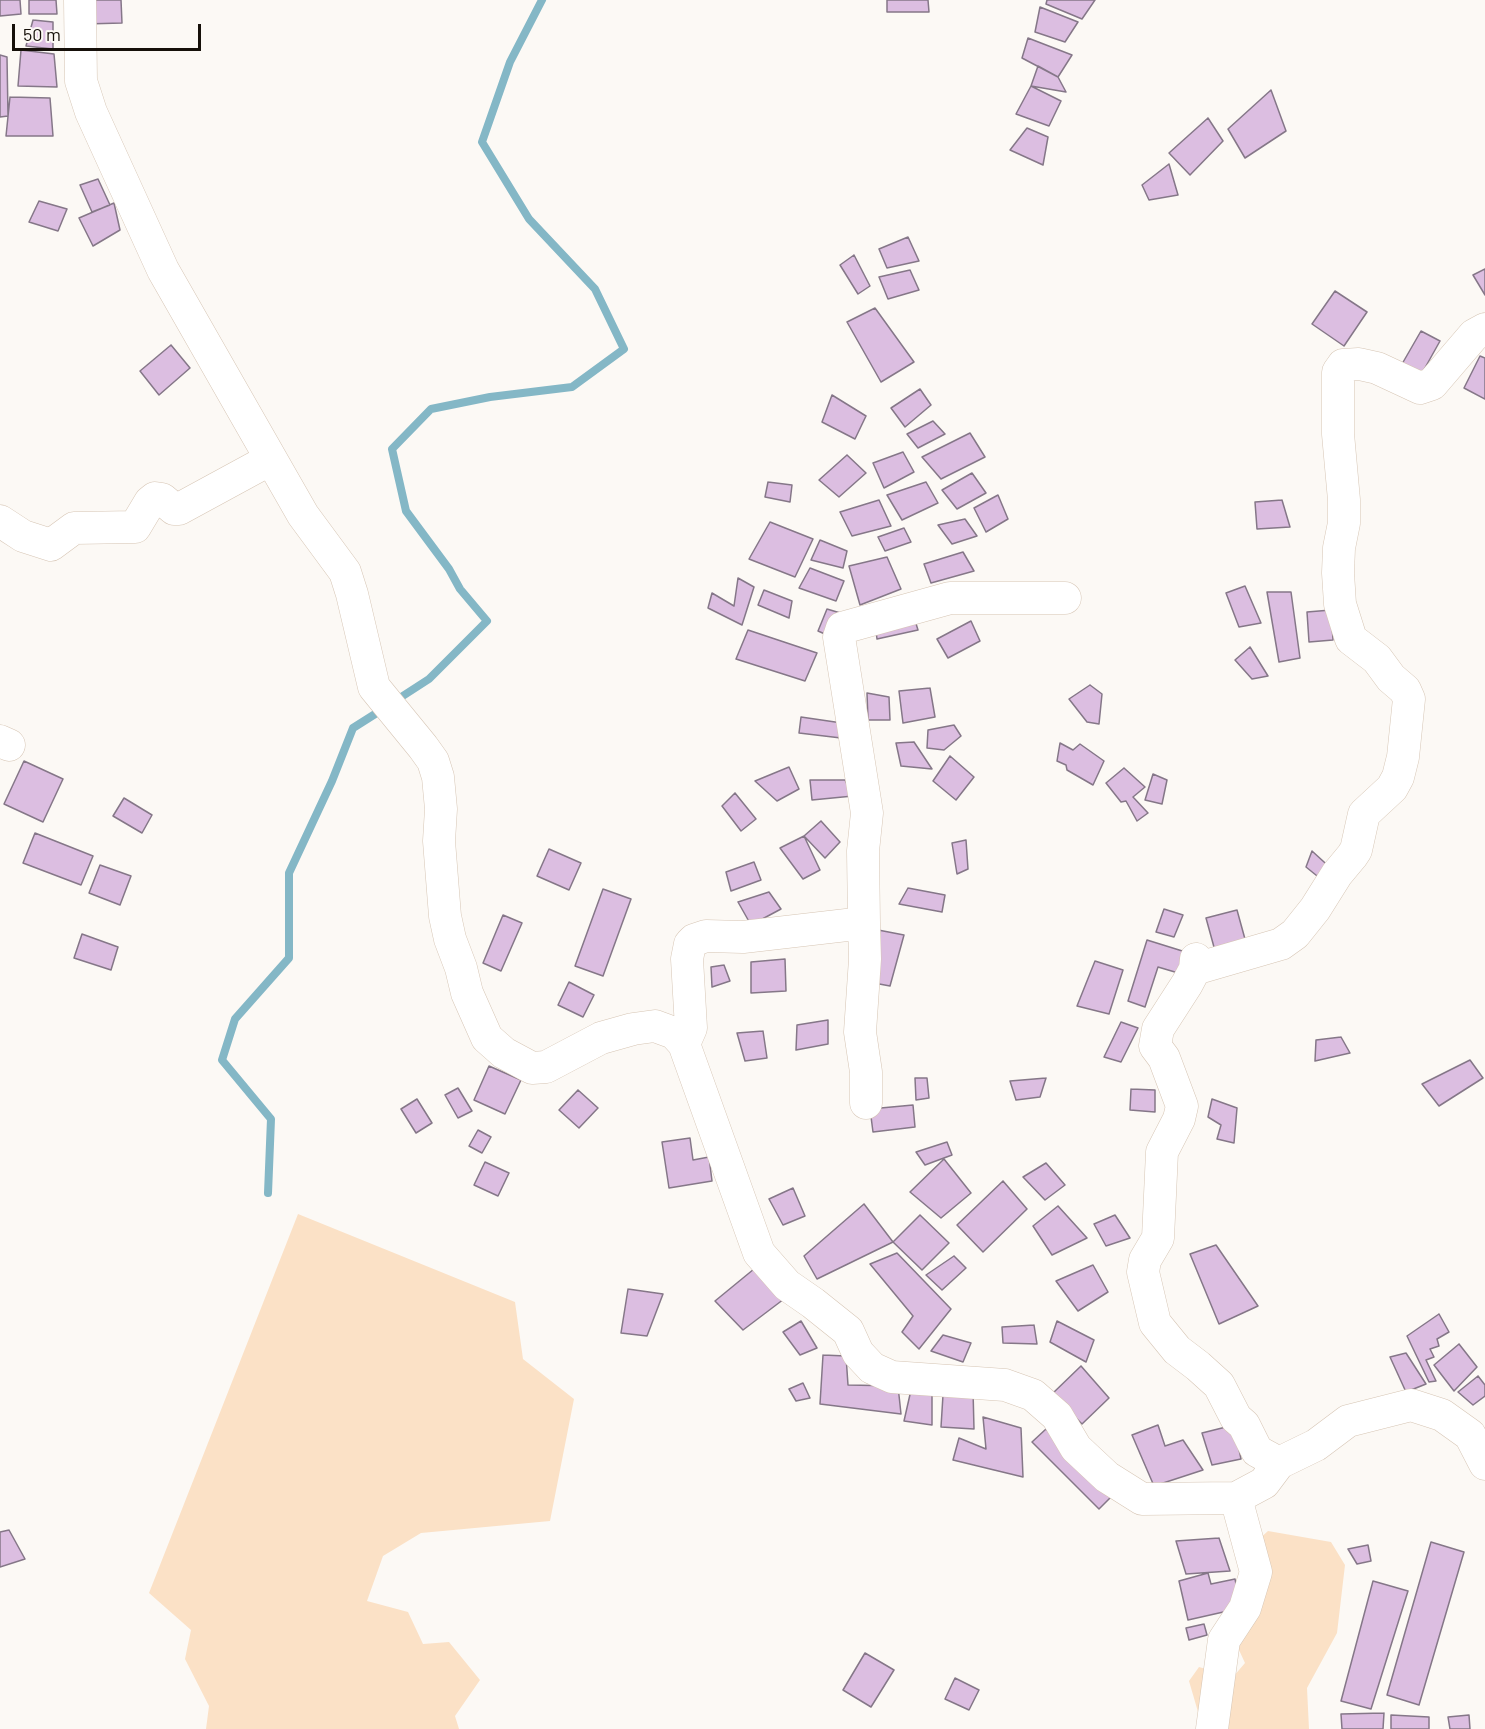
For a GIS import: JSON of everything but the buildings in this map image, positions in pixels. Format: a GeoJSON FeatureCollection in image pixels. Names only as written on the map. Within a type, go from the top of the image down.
{"type":"FeatureCollection","features":[{"type":"Feature","properties":{"kind":"street"},"geometry":{"type":"LineString","coordinates":[[80,0],[81,81],[91,112],[163,270],[303,515],[345,572],[374,687],[433,761],[438,777],[441,809],[439,841],[444,916],[467,993],[487,1038],[504,1053],[532,1068],[546,1067],[601,1038],[633,1029],[655,1026],[674,1032],[684,1044],[759,1253],[787,1285],[848,1331],[858,1353],[872,1368],[892,1377],[1005,1385],[1033,1395],[1056,1416],[1076,1448],[1107,1477],[1142,1499],[1236,1498],[1264,1483],[1279,1463],[1316,1445],[1348,1421],[1411,1405],[1442,1415],[1470,1435],[1485,1464]]}},
{"type":"Feature","properties":{"kind":"street"},"geometry":{"type":"LineString","coordinates":[[1279,1463],[1257,1451],[1219,1385],[1177,1350],[1155,1323],[1143,1272],[1145,1260],[1158,1238],[1162,1152],[1179,1119],[1182,1106],[1164,1058],[1155,1046],[1158,1029],[1195,964],[1281,944],[1295,934],[1356,850],[1364,814],[1392,788],[1398,777],[1403,757],[1409,699],[1405,690],[1391,678],[1377,659],[1351,639],[1340,604],[1338,573],[1339,548],[1344,523],[1344,500],[1338,434],[1338,372],[1343,365],[1359,364],[1377,368],[1420,388],[1432,384],[1473,335],[1485,329]]}},
{"type":"Feature","properties":{"kind":"street"},"geometry":{"type":"LineString","coordinates":[[0,521],[23,536],[51,545],[74,528],[135,527],[150,502],[155,498],[162,499],[174,509],[179,509],[271,459]]}},
{"type":"Feature","properties":{"kind":"street"},"geometry":{"type":"LineString","coordinates":[[867,1103],[866,1072],[860,1032],[865,959],[864,843],[867,813],[840,632],[846,626],[950,598],[1065,598]]}},
{"type":"Feature","properties":{"kind":"street"},"geometry":{"type":"LineString","coordinates":[[684,1044],[691,1028],[687,959],[690,944],[694,940],[706,936],[743,937],[864,923]]}},
{"type":"Feature","properties":{"kind":"street"},"geometry":{"type":"LineString","coordinates":[[1212,1729],[1224,1640],[1245,1608],[1256,1572],[1236,1498]]}},
{"type":"Feature","properties":{"kind":"shaded area"},"geometry":{"type":"Polygon","coordinates":[[[298,1214],[515,1302],[523,1359],[574,1399],[550,1521],[421,1533],[383,1556],[367,1601],[408,1612],[423,1644],[449,1642],[480,1680],[455,1716],[459,1729],[206,1729],[209,1706],[185,1659],[191,1630],[149,1593],[298,1214]]]}},
{"type":"Feature","properties":{"kind":"shaded area"},"geometry":{"type":"Polygon","coordinates":[[[1268,1531],[1331,1542],[1345,1565],[1337,1633],[1307,1688],[1309,1729],[1203,1729],[1189,1681],[1199,1667],[1233,1677],[1245,1663],[1227,1624],[1258,1540],[1268,1531]]]}},
{"type":"Feature","properties":{"kind":"waterway"},"geometry":{"type":"LineString","coordinates":[[395,701],[429,679],[487,621],[460,589],[449,569],[406,511],[392,449],[431,409],[490,397],[572,387],[624,349],[595,289],[529,219],[482,142],[510,62],[542,0]]}},
{"type":"Feature","properties":{"kind":"waterway"},"geometry":{"type":"LineString","coordinates":[[268,1193],[271,1119],[222,1060],[235,1019],[289,958],[289,873],[332,781],[353,728],[383,709]]}}]}
